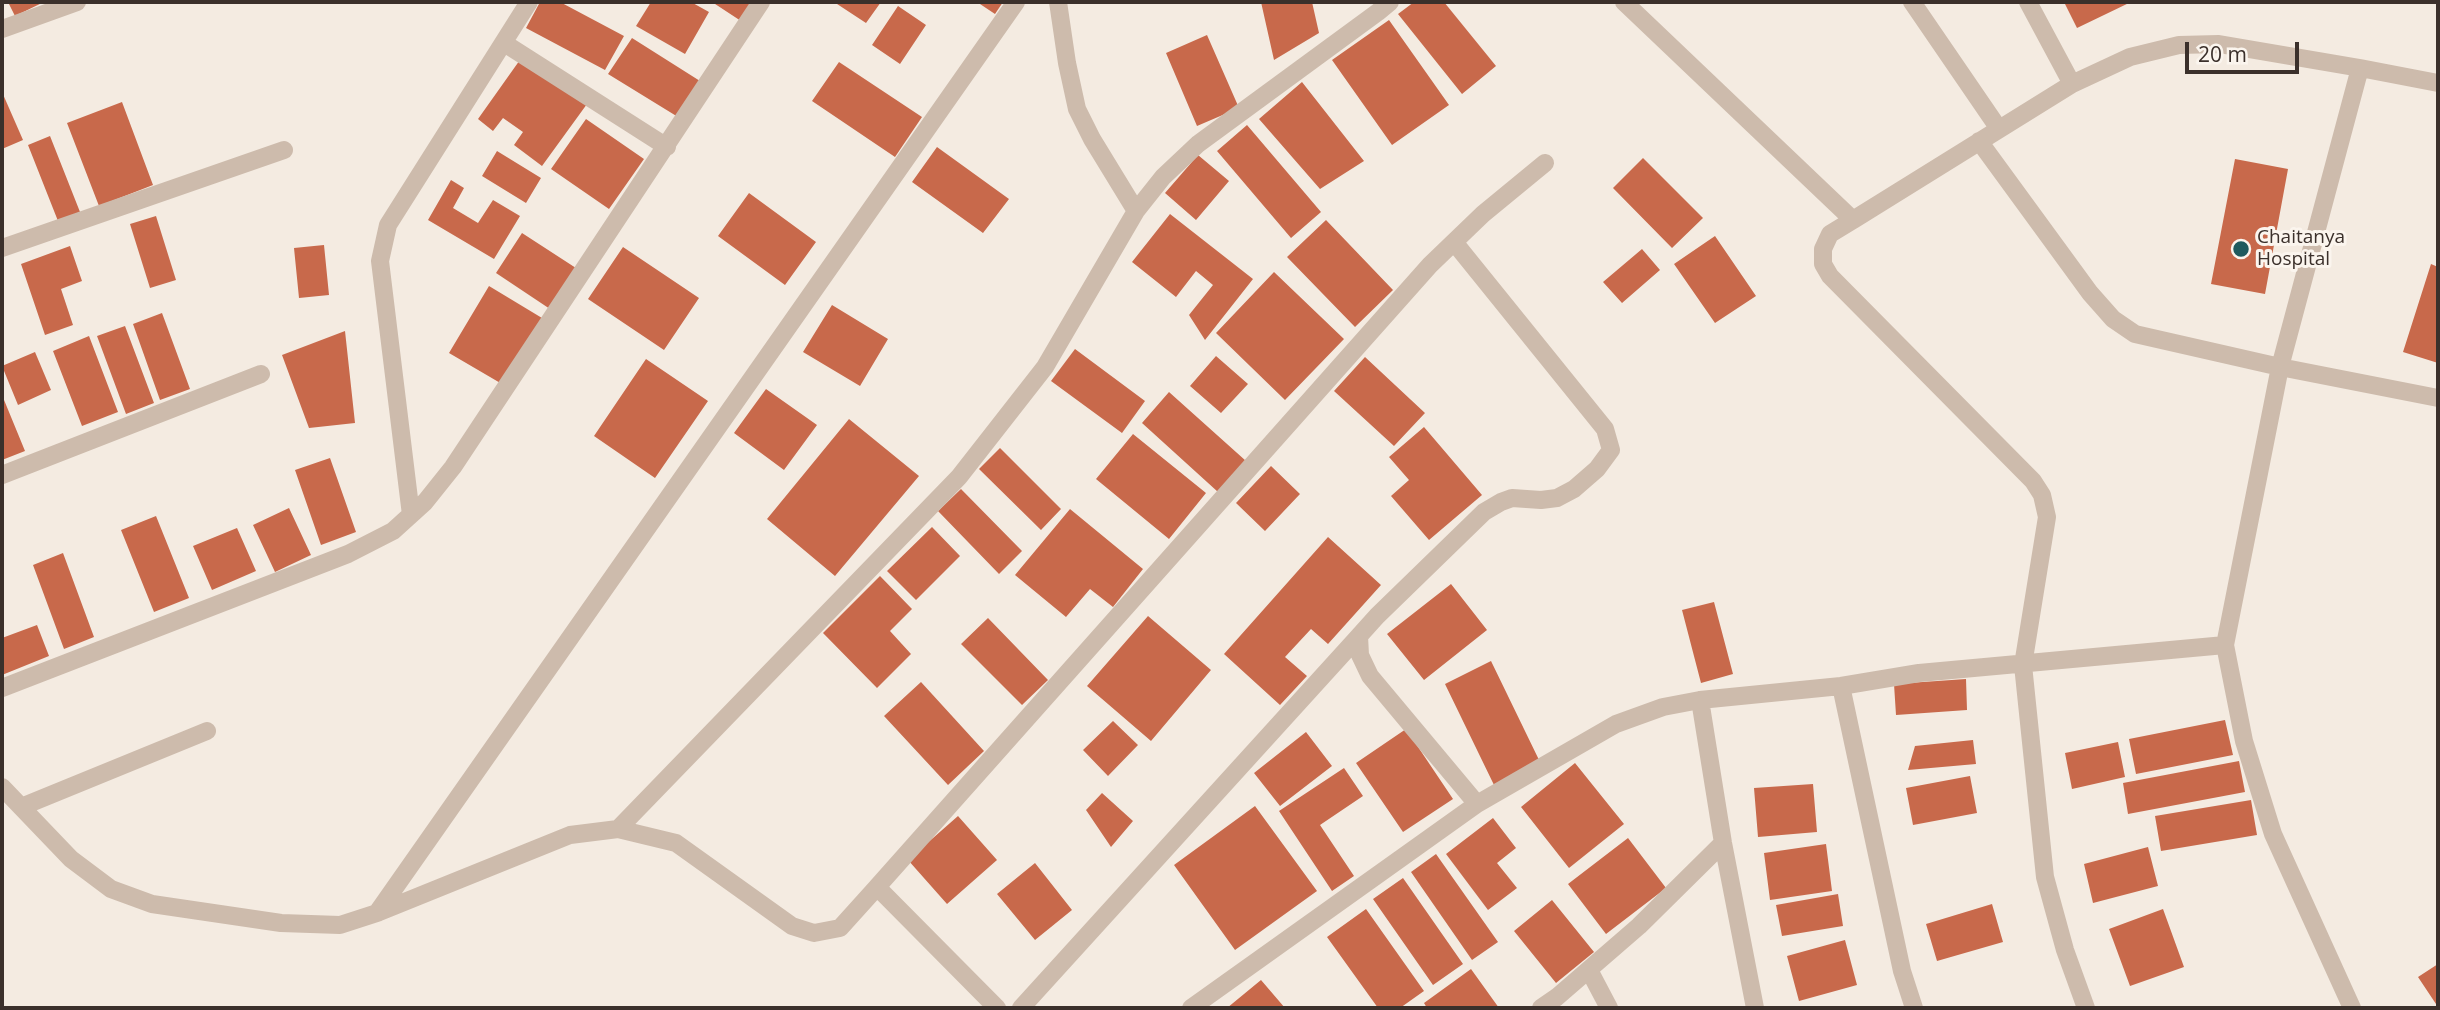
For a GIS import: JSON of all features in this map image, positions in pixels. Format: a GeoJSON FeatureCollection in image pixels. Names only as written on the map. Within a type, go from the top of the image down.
{"type":"FeatureCollection","features":[{"type":"Feature","properties":{"kind":"street"},"geometry":{"type":"LineString","coordinates":[[2,29],[77,2]]}},
{"type":"Feature","properties":{"kind":"street"},"geometry":{"type":"LineString","coordinates":[[411,515],[380,261],[388,225],[529,2]]}},
{"type":"Feature","properties":{"kind":"street"},"geometry":{"type":"LineString","coordinates":[[2,688],[348,554],[393,531],[411,515],[453,467],[761,2]]}},
{"type":"Feature","properties":{"kind":"street"},"geometry":{"type":"LineString","coordinates":[[377,913],[1016,2]]}},
{"type":"Feature","properties":{"kind":"street"},"geometry":{"type":"LineString","coordinates":[[1058,2],[1077,109],[1136,211]]}},
{"type":"Feature","properties":{"kind":"street"},"geometry":{"type":"LineString","coordinates":[[618,829],[967,468],[1045,368],[1136,211],[1163,177],[1198,144],[1390,2]]}},
{"type":"Feature","properties":{"kind":"street"},"geometry":{"type":"LineString","coordinates":[[1624,2],[1853,220]]}},
{"type":"Feature","properties":{"kind":"street"},"geometry":{"type":"LineString","coordinates":[[1912,2],[1999,129]]}},
{"type":"Feature","properties":{"kind":"street"},"geometry":{"type":"LineString","coordinates":[[2028,2],[2072,84]]}},
{"type":"Feature","properties":{"kind":"street"},"geometry":{"type":"LineString","coordinates":[[504,43],[667,146]]}},
{"type":"Feature","properties":{"kind":"street"},"geometry":{"type":"LineString","coordinates":[[2086,1008],[2065,950],[2045,877],[2023,665],[2047,517],[2042,495],[2034,481],[1830,276],[1823,264],[1823,249],[1830,234],[2072,84],[2130,57],[2179,45],[2219,44],[2438,83]]}},
{"type":"Feature","properties":{"kind":"street"},"geometry":{"type":"LineString","coordinates":[[2351,1008],[2273,834],[2244,741],[2225,645],[2280,367],[2360,68]]}},
{"type":"Feature","properties":{"kind":"street"},"geometry":{"type":"LineString","coordinates":[[1979,141],[2090,293],[2113,319],[2135,334],[2280,367],[2438,398]]}},
{"type":"Feature","properties":{"kind":"street"},"geometry":{"type":"LineString","coordinates":[[2,248],[285,150]]}},
{"type":"Feature","properties":{"kind":"street"},"geometry":{"type":"LineString","coordinates":[[2,787],[71,859],[111,889],[152,904],[281,923],[341,925],[570,835],[618,829],[676,843],[792,926],[814,933],[841,928],[1363,339],[1454,242],[1483,214],[1545,163]]}},
{"type":"Feature","properties":{"kind":"street"},"geometry":{"type":"LineString","coordinates":[[1021,1008],[1377,616],[1484,512],[1512,498],[1557,498],[1597,469],[1611,450],[1605,429],[1454,242]]}},
{"type":"Feature","properties":{"kind":"street"},"geometry":{"type":"LineString","coordinates":[[2,475],[261,374]]}},
{"type":"Feature","properties":{"kind":"street"},"geometry":{"type":"LineString","coordinates":[[1359,636],[1360,655],[1370,676],[1477,804]]}},
{"type":"Feature","properties":{"kind":"street"},"geometry":{"type":"LineString","coordinates":[[1191,1008],[1477,804],[1616,724],[1663,707],[1700,700],[1841,686],[1919,673],[2225,645]]}},
{"type":"Feature","properties":{"kind":"street"},"geometry":{"type":"LineString","coordinates":[[1841,686],[1902,971],[1914,1008]]}},
{"type":"Feature","properties":{"kind":"street"},"geometry":{"type":"LineString","coordinates":[[1700,700],[1723,843],[1755,1008]]}},
{"type":"Feature","properties":{"kind":"street"},"geometry":{"type":"LineString","coordinates":[[21,807],[207,731]]}},
{"type":"Feature","properties":{"kind":"street"},"geometry":{"type":"LineString","coordinates":[[1541,1008],[1639,926],[1723,843]]}},
{"type":"Feature","properties":{"kind":"street"},"geometry":{"type":"LineString","coordinates":[[877,887],[997,1008]]}},
{"type":"Feature","properties":{"kind":"street"},"geometry":{"type":"LineString","coordinates":[[1588,970],[1609,1008]]}},
{"type":"Feature","properties":{"kind":"building"},"geometry":{"type":"Polygon","coordinates":[[[8,2],[44,2],[15,16],[8,2]]]}},
{"type":"Feature","properties":{"kind":"building"},"geometry":{"type":"Polygon","coordinates":[[[540,2],[560,2],[624,36],[605,70],[526,28],[540,2]]]}},
{"type":"Feature","properties":{"kind":"building"},"geometry":{"type":"Polygon","coordinates":[[[651,2],[691,2],[709,12],[685,54],[636,26],[651,2]]]}},
{"type":"Feature","properties":{"kind":"building"},"geometry":{"type":"Polygon","coordinates":[[[712,2],[754,2],[741,21],[712,2]]]}},
{"type":"Feature","properties":{"kind":"building"},"geometry":{"type":"Polygon","coordinates":[[[834,2],[881,2],[866,23],[834,2]]]}},
{"type":"Feature","properties":{"kind":"building"},"geometry":{"type":"Polygon","coordinates":[[[977,2],[1003,2],[995,14],[977,2]]]}},
{"type":"Feature","properties":{"kind":"building"},"geometry":{"type":"Polygon","coordinates":[[[1261,2],[1312,2],[1319,33],[1274,60],[1261,2]]]}},
{"type":"Feature","properties":{"kind":"building"},"geometry":{"type":"Polygon","coordinates":[[[1414,2],[1444,2],[1496,66],[1462,94],[1398,14],[1414,2]]]}},
{"type":"Feature","properties":{"kind":"building"},"geometry":{"type":"Polygon","coordinates":[[[2064,2],[2131,2],[2077,28],[2064,2]]]}},
{"type":"Feature","properties":{"kind":"building"},"geometry":{"type":"Polygon","coordinates":[[[898,6],[926,25],[900,64],[872,45],[898,6]]]}},
{"type":"Feature","properties":{"kind":"building"},"geometry":{"type":"Polygon","coordinates":[[[1389,20],[1449,105],[1392,145],[1332,60],[1389,20]]]}},
{"type":"Feature","properties":{"kind":"building"},"geometry":{"type":"Polygon","coordinates":[[[1207,35],[1239,108],[1197,126],[1166,53],[1207,35]]]}},
{"type":"Feature","properties":{"kind":"building"},"geometry":{"type":"Polygon","coordinates":[[[632,38],[700,81],[678,117],[608,74],[632,38]]]}},
{"type":"Feature","properties":{"kind":"building"},"geometry":{"type":"Polygon","coordinates":[[[522,57],[587,104],[542,166],[514,145],[523,132],[503,118],[493,131],[478,119],[522,57]]]}},
{"type":"Feature","properties":{"kind":"building"},"geometry":{"type":"Polygon","coordinates":[[[839,62],[922,117],[895,157],[812,101],[839,62]]]}},
{"type":"Feature","properties":{"kind":"building"},"geometry":{"type":"Polygon","coordinates":[[[1302,82],[1364,161],[1320,189],[1259,119],[1302,82]]]}},
{"type":"Feature","properties":{"kind":"building"},"geometry":{"type":"Polygon","coordinates":[[[2,92],[23,140],[2,149],[2,92]]]}},
{"type":"Feature","properties":{"kind":"building"},"geometry":{"type":"Polygon","coordinates":[[[122,102],[153,185],[99,206],[67,123],[122,102]]]}},
{"type":"Feature","properties":{"kind":"building"},"geometry":{"type":"Polygon","coordinates":[[[586,119],[644,159],[609,209],[551,169],[586,119]]]}},
{"type":"Feature","properties":{"kind":"building"},"geometry":{"type":"Polygon","coordinates":[[[1247,125],[1321,212],[1291,238],[1217,151],[1247,125]]]}},
{"type":"Feature","properties":{"kind":"building"},"geometry":{"type":"Polygon","coordinates":[[[50,136],[80,212],[58,221],[28,145],[50,136]]]}},
{"type":"Feature","properties":{"kind":"building"},"geometry":{"type":"Polygon","coordinates":[[[937,147],[1009,199],[983,233],[912,182],[937,147]]]}},
{"type":"Feature","properties":{"kind":"building"},"geometry":{"type":"Polygon","coordinates":[[[497,151],[541,178],[526,203],[482,176],[497,151]]]}},
{"type":"Feature","properties":{"kind":"building"},"geometry":{"type":"Polygon","coordinates":[[[1198,155],[1229,181],[1196,220],[1165,193],[1198,155]]]}},
{"type":"Feature","properties":{"kind":"building"},"geometry":{"type":"Polygon","coordinates":[[[1643,158],[1703,218],[1672,248],[1613,188],[1643,158]]]}},
{"type":"Feature","properties":{"kind":"building"},"geometry":{"type":"Polygon","coordinates":[[[2235,159],[2288,169],[2265,294],[2211,284],[2235,159]]]}},
{"type":"Feature","properties":{"kind":"building"},"geometry":{"type":"Polygon","coordinates":[[[451,180],[464,188],[453,208],[478,223],[493,200],[520,216],[494,259],[428,220],[451,180]]]}},
{"type":"Feature","properties":{"kind":"building"},"geometry":{"type":"Polygon","coordinates":[[[749,193],[816,242],[785,285],[718,236],[749,193]]]}},
{"type":"Feature","properties":{"kind":"building"},"geometry":{"type":"Polygon","coordinates":[[[1170,214],[1253,279],[1205,340],[1189,315],[1213,285],[1196,271],[1176,297],[1132,262],[1170,214]]]}},
{"type":"Feature","properties":{"kind":"building"},"geometry":{"type":"Polygon","coordinates":[[[156,216],[176,280],[150,288],[130,224],[156,216]]]}},
{"type":"Feature","properties":{"kind":"building"},"geometry":{"type":"Polygon","coordinates":[[[1326,220],[1393,290],[1355,327],[1287,257],[1326,220]]]}},
{"type":"Feature","properties":{"kind":"building"},"geometry":{"type":"Polygon","coordinates":[[[522,233],[579,270],[553,311],[496,273],[522,233]]]}},
{"type":"Feature","properties":{"kind":"building"},"geometry":{"type":"Polygon","coordinates":[[[1715,236],[1756,296],[1715,323],[1674,264],[1715,236]]]}},
{"type":"Feature","properties":{"kind":"building"},"geometry":{"type":"Polygon","coordinates":[[[324,245],[329,295],[299,298],[294,248],[324,245]]]}},
{"type":"Feature","properties":{"kind":"building"},"geometry":{"type":"Polygon","coordinates":[[[70,246],[82,281],[61,289],[73,325],[45,335],[21,264],[70,246]]]}},
{"type":"Feature","properties":{"kind":"building"},"geometry":{"type":"Polygon","coordinates":[[[623,247],[699,298],[664,350],[588,299],[623,247]]]}},
{"type":"Feature","properties":{"kind":"building"},"geometry":{"type":"Polygon","coordinates":[[[1642,249],[1660,270],[1622,303],[1603,282],[1642,249]]]}},
{"type":"Feature","properties":{"kind":"building"},"geometry":{"type":"Polygon","coordinates":[[[2431,264],[2438,267],[2438,363],[2403,352],[2431,264]]]}},
{"type":"Feature","properties":{"kind":"building"},"geometry":{"type":"Polygon","coordinates":[[[1274,272],[1344,339],[1285,400],[1216,333],[1274,272]]]}},
{"type":"Feature","properties":{"kind":"building"},"geometry":{"type":"Polygon","coordinates":[[[489,286],[542,318],[502,384],[449,353],[489,286]]]}},
{"type":"Feature","properties":{"kind":"building"},"geometry":{"type":"Polygon","coordinates":[[[832,305],[888,339],[860,386],[803,352],[832,305]]]}},
{"type":"Feature","properties":{"kind":"building"},"geometry":{"type":"Polygon","coordinates":[[[162,313],[190,389],[160,400],[133,324],[162,313]]]}},
{"type":"Feature","properties":{"kind":"building"},"geometry":{"type":"Polygon","coordinates":[[[125,326],[154,403],[126,414],[97,336],[125,326]]]}},
{"type":"Feature","properties":{"kind":"building"},"geometry":{"type":"Polygon","coordinates":[[[345,331],[355,423],[309,428],[282,355],[345,331]]]}},
{"type":"Feature","properties":{"kind":"building"},"geometry":{"type":"Polygon","coordinates":[[[89,336],[118,412],[82,426],[53,351],[89,336]]]}},
{"type":"Feature","properties":{"kind":"building"},"geometry":{"type":"Polygon","coordinates":[[[1075,349],[1145,401],[1122,433],[1051,381],[1075,349]]]}},
{"type":"Feature","properties":{"kind":"building"},"geometry":{"type":"Polygon","coordinates":[[[35,352],[51,390],[18,405],[2,366],[35,352]]]}},
{"type":"Feature","properties":{"kind":"building"},"geometry":{"type":"Polygon","coordinates":[[[1216,356],[1248,384],[1221,413],[1190,386],[1216,356]]]}},
{"type":"Feature","properties":{"kind":"building"},"geometry":{"type":"Polygon","coordinates":[[[1365,357],[1425,413],[1394,446],[1334,391],[1365,357]]]}},
{"type":"Feature","properties":{"kind":"building"},"geometry":{"type":"Polygon","coordinates":[[[646,359],[708,401],[655,478],[594,436],[646,359]]]}},
{"type":"Feature","properties":{"kind":"building"},"geometry":{"type":"Polygon","coordinates":[[[766,389],[817,425],[784,470],[734,433],[766,389]]]}},
{"type":"Feature","properties":{"kind":"building"},"geometry":{"type":"Polygon","coordinates":[[[1169,392],[1246,461],[1218,492],[1142,423],[1169,392]]]}},
{"type":"Feature","properties":{"kind":"building"},"geometry":{"type":"Polygon","coordinates":[[[2,395],[25,451],[2,460],[2,395]]]}},
{"type":"Feature","properties":{"kind":"building"},"geometry":{"type":"Polygon","coordinates":[[[849,419],[919,476],[835,576],[767,519],[849,419]]]}},
{"type":"Feature","properties":{"kind":"building"},"geometry":{"type":"Polygon","coordinates":[[[1424,427],[1482,495],[1429,540],[1391,496],[1409,480],[1389,457],[1424,427]]]}},
{"type":"Feature","properties":{"kind":"building"},"geometry":{"type":"Polygon","coordinates":[[[1133,434],[1206,493],[1169,539],[1096,479],[1133,434]]]}},
{"type":"Feature","properties":{"kind":"building"},"geometry":{"type":"Polygon","coordinates":[[[1000,448],[1061,509],[1041,530],[979,469],[1000,448]]]}},
{"type":"Feature","properties":{"kind":"building"},"geometry":{"type":"Polygon","coordinates":[[[330,458],[356,532],[321,545],[295,470],[330,458]]]}},
{"type":"Feature","properties":{"kind":"building"},"geometry":{"type":"Polygon","coordinates":[[[1271,466],[1300,494],[1265,531],[1236,503],[1271,466]]]}},
{"type":"Feature","properties":{"kind":"building"},"geometry":{"type":"Polygon","coordinates":[[[961,489],[1022,551],[999,574],[938,511],[961,489]]]}},
{"type":"Feature","properties":{"kind":"building"},"geometry":{"type":"Polygon","coordinates":[[[289,508],[311,555],[275,572],[253,525],[289,508]]]}},
{"type":"Feature","properties":{"kind":"building"},"geometry":{"type":"Polygon","coordinates":[[[1070,509],[1143,569],[1113,607],[1090,589],[1066,617],[1015,575],[1070,509]]]}},
{"type":"Feature","properties":{"kind":"building"},"geometry":{"type":"Polygon","coordinates":[[[156,516],[189,598],[154,612],[121,530],[156,516]]]}},
{"type":"Feature","properties":{"kind":"building"},"geometry":{"type":"Polygon","coordinates":[[[932,527],[960,556],[916,600],[887,571],[932,527]]]}},
{"type":"Feature","properties":{"kind":"building"},"geometry":{"type":"Polygon","coordinates":[[[237,528],[256,571],[212,590],[193,546],[237,528]]]}},
{"type":"Feature","properties":{"kind":"building"},"geometry":{"type":"Polygon","coordinates":[[[1328,537],[1381,585],[1328,644],[1311,629],[1285,657],[1307,676],[1280,705],[1224,654],[1328,537]]]}},
{"type":"Feature","properties":{"kind":"building"},"geometry":{"type":"Polygon","coordinates":[[[63,553],[94,637],[64,649],[33,565],[63,553]]]}},
{"type":"Feature","properties":{"kind":"building"},"geometry":{"type":"Polygon","coordinates":[[[880,576],[912,609],[890,631],[911,654],[877,688],[823,633],[880,576]]]}},
{"type":"Feature","properties":{"kind":"building"},"geometry":{"type":"Polygon","coordinates":[[[1451,584],[1487,630],[1424,680],[1387,634],[1451,584]]]}},
{"type":"Feature","properties":{"kind":"building"},"geometry":{"type":"Polygon","coordinates":[[[1714,602],[1733,674],[1701,683],[1682,610],[1714,602]]]}},
{"type":"Feature","properties":{"kind":"building"},"geometry":{"type":"Polygon","coordinates":[[[1148,616],[1211,670],[1151,741],[1087,686],[1148,616]]]}},
{"type":"Feature","properties":{"kind":"building"},"geometry":{"type":"Polygon","coordinates":[[[988,618],[1048,680],[1022,705],[961,644],[988,618]]]}},
{"type":"Feature","properties":{"kind":"building"},"geometry":{"type":"Polygon","coordinates":[[[37,625],[49,656],[2,675],[2,638],[37,625]]]}},
{"type":"Feature","properties":{"kind":"building"},"geometry":{"type":"Polygon","coordinates":[[[1491,661],[1540,762],[1494,785],[1445,684],[1491,661]]]}},
{"type":"Feature","properties":{"kind":"building"},"geometry":{"type":"Polygon","coordinates":[[[1966,679],[1967,710],[1896,715],[1894,684],[1966,679]]]}},
{"type":"Feature","properties":{"kind":"building"},"geometry":{"type":"Polygon","coordinates":[[[921,682],[984,751],[948,785],[884,716],[921,682]]]}},
{"type":"Feature","properties":{"kind":"building"},"geometry":{"type":"Polygon","coordinates":[[[2225,720],[2233,755],[2136,774],[2129,739],[2225,720]]]}},
{"type":"Feature","properties":{"kind":"building"},"geometry":{"type":"Polygon","coordinates":[[[1113,721],[1138,745],[1108,776],[1083,750],[1113,721]]]}},
{"type":"Feature","properties":{"kind":"building"},"geometry":{"type":"Polygon","coordinates":[[[1406,729],[1453,799],[1403,832],[1356,763],[1406,729]]]}},
{"type":"Feature","properties":{"kind":"building"},"geometry":{"type":"Polygon","coordinates":[[[1306,732],[1332,766],[1280,806],[1254,773],[1306,732]]]}},
{"type":"Feature","properties":{"kind":"building"},"geometry":{"type":"Polygon","coordinates":[[[1973,740],[1976,764],[1908,770],[1915,746],[1973,740]]]}},
{"type":"Feature","properties":{"kind":"building"},"geometry":{"type":"Polygon","coordinates":[[[2118,742],[2125,777],[2072,789],[2065,753],[2118,742]]]}},
{"type":"Feature","properties":{"kind":"building"},"geometry":{"type":"Polygon","coordinates":[[[2239,761],[2245,792],[2128,814],[2123,783],[2239,761]]]}},
{"type":"Feature","properties":{"kind":"building"},"geometry":{"type":"Polygon","coordinates":[[[1575,763],[1624,824],[1569,868],[1521,807],[1575,763]]]}},
{"type":"Feature","properties":{"kind":"building"},"geometry":{"type":"Polygon","coordinates":[[[1344,768],[1363,796],[1320,825],[1354,876],[1332,891],[1279,811],[1344,768]]]}},
{"type":"Feature","properties":{"kind":"building"},"geometry":{"type":"Polygon","coordinates":[[[1970,776],[1977,813],[1913,825],[1906,788],[1970,776]]]}},
{"type":"Feature","properties":{"kind":"building"},"geometry":{"type":"Polygon","coordinates":[[[1813,784],[1817,832],[1758,837],[1754,788],[1813,784]]]}},
{"type":"Feature","properties":{"kind":"building"},"geometry":{"type":"Polygon","coordinates":[[[1102,793],[1133,821],[1111,847],[1086,810],[1102,793]]]}},
{"type":"Feature","properties":{"kind":"building"},"geometry":{"type":"Polygon","coordinates":[[[2251,800],[2257,835],[2161,851],[2155,816],[2251,800]]]}},
{"type":"Feature","properties":{"kind":"building"},"geometry":{"type":"Polygon","coordinates":[[[1255,806],[1317,891],[1235,950],[1174,865],[1255,806]]]}},
{"type":"Feature","properties":{"kind":"building"},"geometry":{"type":"Polygon","coordinates":[[[958,816],[997,860],[947,904],[908,860],[958,816]]]}},
{"type":"Feature","properties":{"kind":"building"},"geometry":{"type":"Polygon","coordinates":[[[1493,818],[1516,848],[1497,863],[1517,888],[1488,910],[1446,854],[1493,818]]]}},
{"type":"Feature","properties":{"kind":"building"},"geometry":{"type":"Polygon","coordinates":[[[1628,838],[1666,888],[1606,934],[1568,884],[1628,838]]]}},
{"type":"Feature","properties":{"kind":"building"},"geometry":{"type":"Polygon","coordinates":[[[1826,844],[1832,891],[1770,900],[1764,853],[1826,844]]]}},
{"type":"Feature","properties":{"kind":"building"},"geometry":{"type":"Polygon","coordinates":[[[2148,847],[2158,886],[2093,903],[2084,864],[2148,847]]]}},
{"type":"Feature","properties":{"kind":"building"},"geometry":{"type":"Polygon","coordinates":[[[1436,854],[1498,942],[1472,960],[1411,872],[1436,854]]]}},
{"type":"Feature","properties":{"kind":"building"},"geometry":{"type":"Polygon","coordinates":[[[1035,863],[1072,910],[1035,940],[997,894],[1035,863]]]}},
{"type":"Feature","properties":{"kind":"building"},"geometry":{"type":"Polygon","coordinates":[[[1403,878],[1463,964],[1433,985],[1373,899],[1403,878]]]}},
{"type":"Feature","properties":{"kind":"building"},"geometry":{"type":"Polygon","coordinates":[[[1838,894],[1843,926],[1782,936],[1776,905],[1838,894]]]}},
{"type":"Feature","properties":{"kind":"building"},"geometry":{"type":"Polygon","coordinates":[[[1552,900],[1594,952],[1556,983],[1514,931],[1552,900]]]}},
{"type":"Feature","properties":{"kind":"building"},"geometry":{"type":"Polygon","coordinates":[[[1992,904],[2003,942],[1937,961],[1926,924],[1992,904]]]}},
{"type":"Feature","properties":{"kind":"building"},"geometry":{"type":"Polygon","coordinates":[[[1366,909],[1424,991],[1400,1008],[1378,1008],[1327,937],[1366,909]]]}},
{"type":"Feature","properties":{"kind":"building"},"geometry":{"type":"Polygon","coordinates":[[[2163,909],[2184,967],[2130,986],[2109,929],[2163,909]]]}},
{"type":"Feature","properties":{"kind":"building"},"geometry":{"type":"Polygon","coordinates":[[[1845,940],[1857,985],[1799,1001],[1787,956],[1845,940]]]}},
{"type":"Feature","properties":{"kind":"building"},"geometry":{"type":"Polygon","coordinates":[[[2438,964],[2438,1007],[2418,977],[2438,964]]]}},
{"type":"Feature","properties":{"kind":"building"},"geometry":{"type":"Polygon","coordinates":[[[1471,969],[1499,1008],[1427,1008],[1424,1003],[1471,969]]]}},
{"type":"Feature","properties":{"kind":"building"},"geometry":{"type":"Polygon","coordinates":[[[1261,980],[1285,1008],[1227,1008],[1261,980]]]}},
{"type":"Feature","properties":{"kind":"place","name":"Chaitanya Hospital"},"geometry":{"type":"Point","coordinates":[2241,249]}}]}
